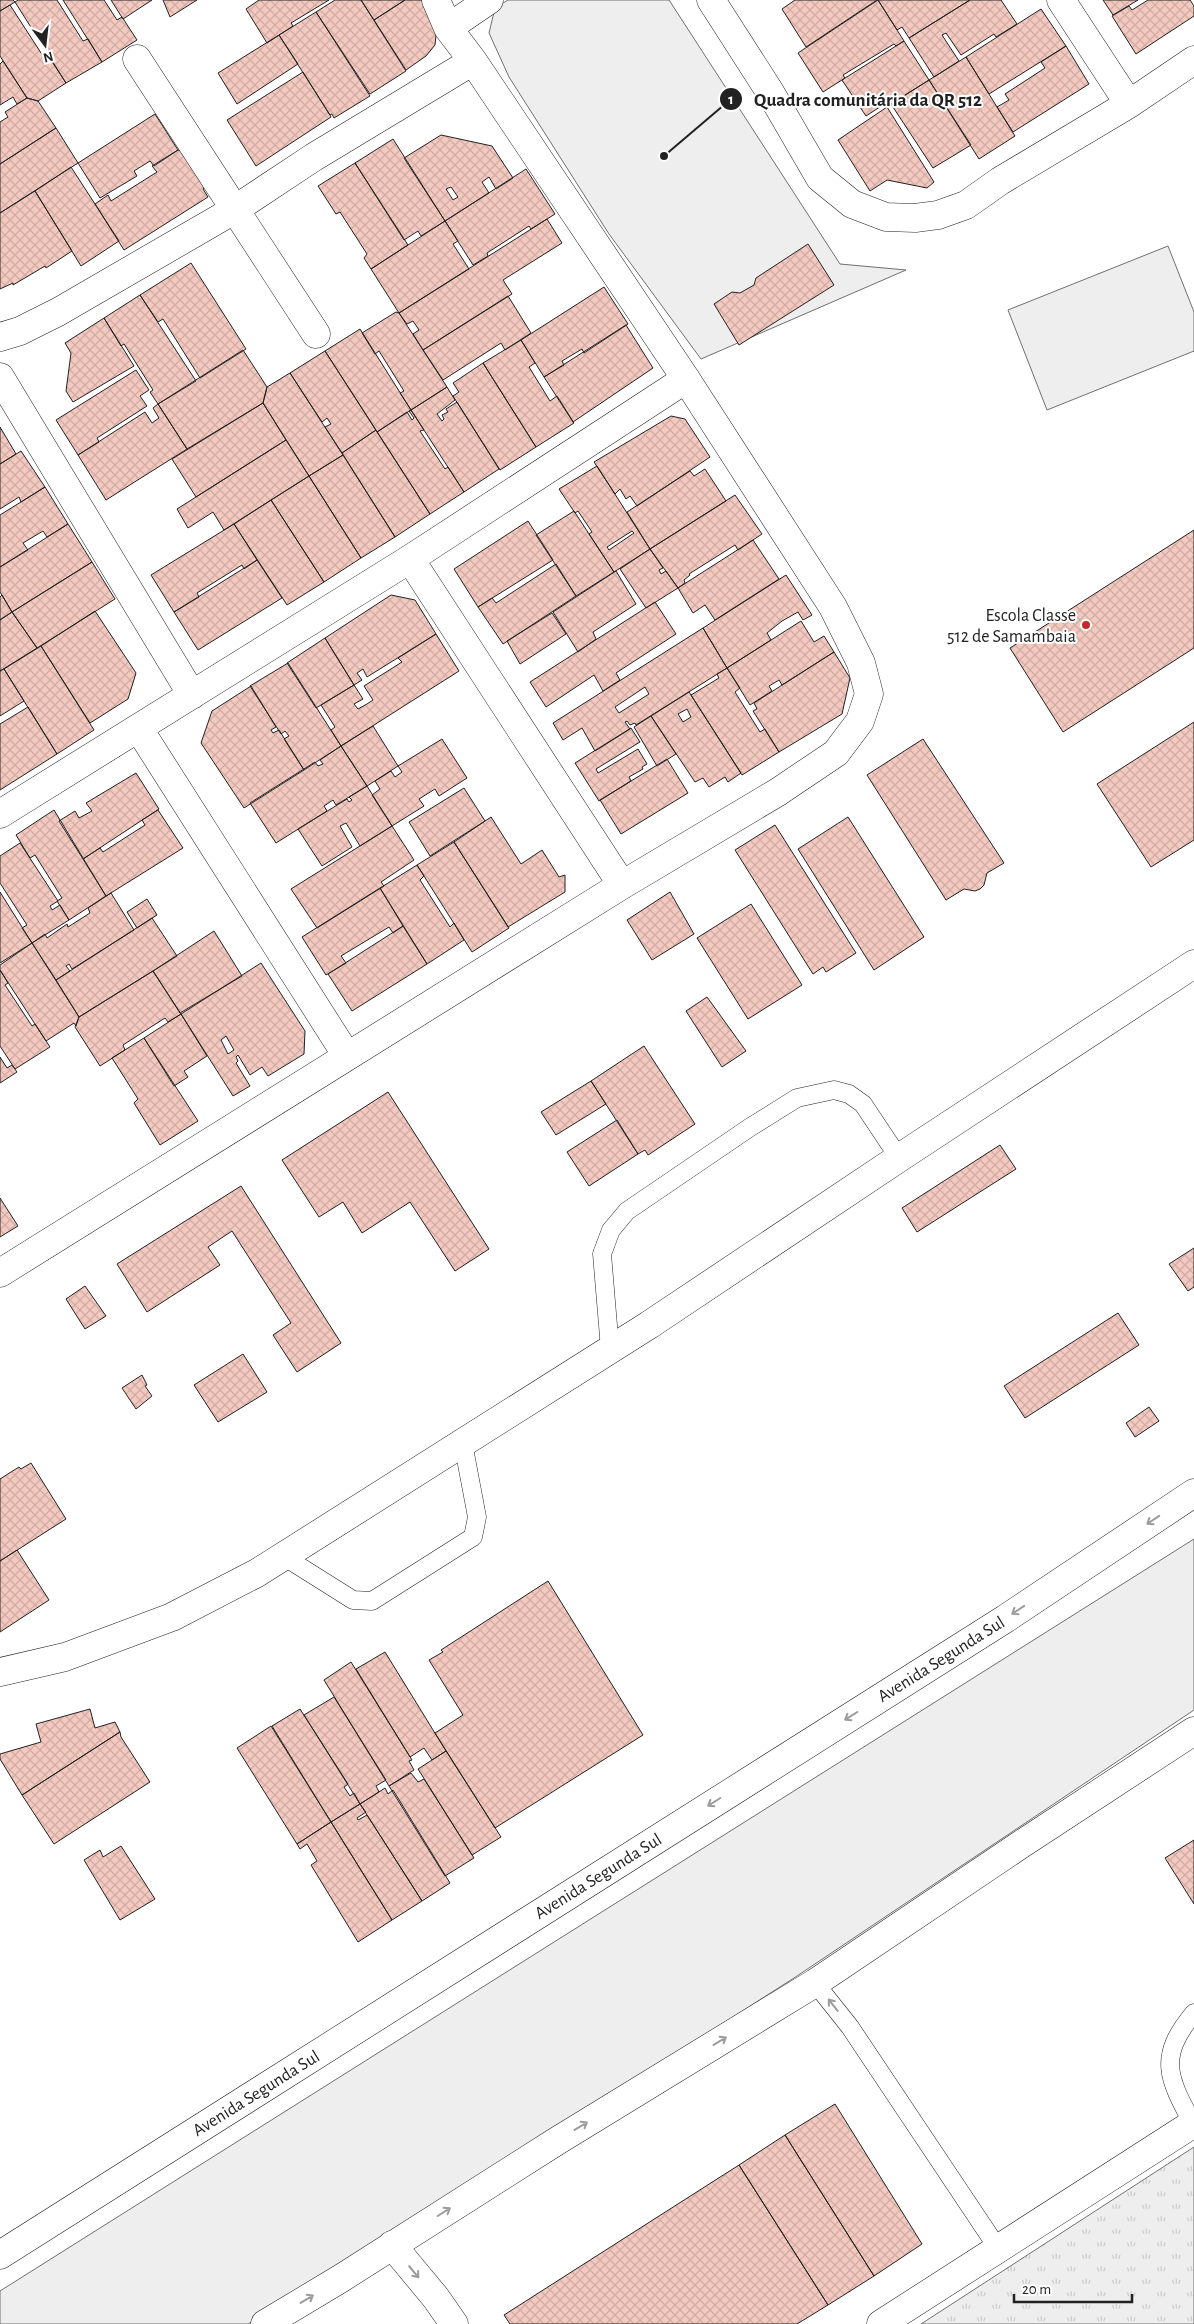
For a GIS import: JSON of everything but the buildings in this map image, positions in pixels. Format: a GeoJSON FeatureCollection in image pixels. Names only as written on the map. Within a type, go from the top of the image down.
{"type":"FeatureCollection","features":[{"type":"Feature","properties":{"kind":"street"},"geometry":{"type":"LineString","coordinates":[[0,1273],[622,885],[778,792],[836,753],[860,721],[869,694],[861,663],[834,607],[686,379],[473,61],[448,28],[436,0]]}},
{"type":"Feature","properties":{"kind":"street"},"geometry":{"type":"LineString","coordinates":[[448,28],[489,0]]}},
{"type":"Feature","properties":{"kind":"street"},"geometry":{"type":"LineString","coordinates":[[712,0],[770,92],[820,178],[852,204],[886,217],[915,218],[938,215],[966,205],[1000,181],[1129,104],[1194,60]]}},
{"type":"Feature","properties":{"kind":"street"},"geometry":{"type":"LineString","coordinates":[[1061,0],[1129,104]]}},
{"type":"Feature","properties":{"kind":"street"},"geometry":{"type":"LineString","coordinates":[[137,59],[316,334]]}},
{"type":"Feature","properties":{"kind":"street"},"geometry":{"type":"LineString","coordinates":[[0,337],[58,312],[234,210],[314,157],[473,61]]}},
{"type":"Feature","properties":{"kind":"street"},"geometry":{"type":"LineString","coordinates":[[0,377],[192,695]]}},
{"type":"Feature","properties":{"kind":"street"},"geometry":{"type":"LineString","coordinates":[[0,814],[410,559],[686,379]]}},
{"type":"Feature","properties":{"kind":"street"},"geometry":{"type":"LineString","coordinates":[[410,559],[622,885]]}},
{"type":"Feature","properties":{"kind":"street"},"geometry":{"type":"LineString","coordinates":[[139,729],[347,1056]]}},
{"type":"Feature","properties":{"kind":"street"},"geometry":{"type":"LineString","coordinates":[[0,1672],[65,1657],[172,1617],[258,1573],[610,1349],[1194,964]]}},
{"type":"Feature","properties":{"kind":"street","name":"Avenida Segunda Sul"},"geometry":{"type":"LineString","coordinates":[[0,2255],[1005,1619],[1194,1493]]}},
{"type":"Feature","properties":{"kind":"street"},"geometry":{"type":"LineString","coordinates":[[265,2324],[557,2141],[815,1983],[1194,1731]]}},
{"type":"Feature","properties":{"kind":"street"},"geometry":{"type":"LineString","coordinates":[[881,2324],[1193,2124]]}},
{"type":"Feature","properties":{"kind":"street"},"geometry":{"type":"LineString","coordinates":[[392,2245],[436,2298],[454,2324]]}},
{"type":"Feature","properties":{"kind":"lane"},"geometry":{"type":"LineString","coordinates":[[610,1349],[602,1276],[602,1254],[611,1230],[627,1211],[749,1128],[797,1098],[834,1090],[849,1094],[862,1104],[898,1158]]}},
{"type":"Feature","properties":{"kind":"lane"},"geometry":{"type":"LineString","coordinates":[[283,1556],[353,1600],[372,1601],[474,1537],[476,1517],[463,1443]]}},
{"type":"Feature","properties":{"kind":"lane"},"geometry":{"type":"LineString","coordinates":[[815,1983],[850,2027],[999,2250]]}},
{"type":"Feature","properties":{"kind":"lane"},"geometry":{"type":"LineString","coordinates":[[1193,2124],[1176,2092],[1170,2075],[1170,2060],[1173,2044],[1194,2013]]}},
{"type":"Feature","properties":{"kind":"green space"},"geometry":{"type":"Polygon","coordinates":[[[508,0],[669,0],[840,264],[906,270],[701,359],[609,234],[509,77],[489,33],[495,8],[508,0]]]}},
{"type":"Feature","properties":{"kind":"green space"},"geometry":{"type":"Polygon","coordinates":[[[1168,246],[1194,312],[1194,351],[1047,410],[1008,310],[1168,246]]]}},
{"type":"Feature","properties":{"kind":"green space"},"geometry":{"type":"Polygon","coordinates":[[[1194,1539],[1194,1710],[794,1978],[387,2238],[248,2324],[0,2324],[0,2291],[1194,1539]]]}},
{"type":"Feature","properties":{"kind":"green space"},"geometry":{"type":"Polygon","coordinates":[[[1194,2147],[1194,2324],[921,2324],[1194,2147]]]}},
{"type":"Feature","properties":{"kind":"place","name":"Quadra comunitária da QR 512"},"geometry":{"type":"Point","coordinates":[664,156]}},
{"type":"Feature","properties":{"kind":"place","name":"Escola Classe 512 de Samambaia"},"geometry":{"type":"Point","coordinates":[1086,625]}}]}
